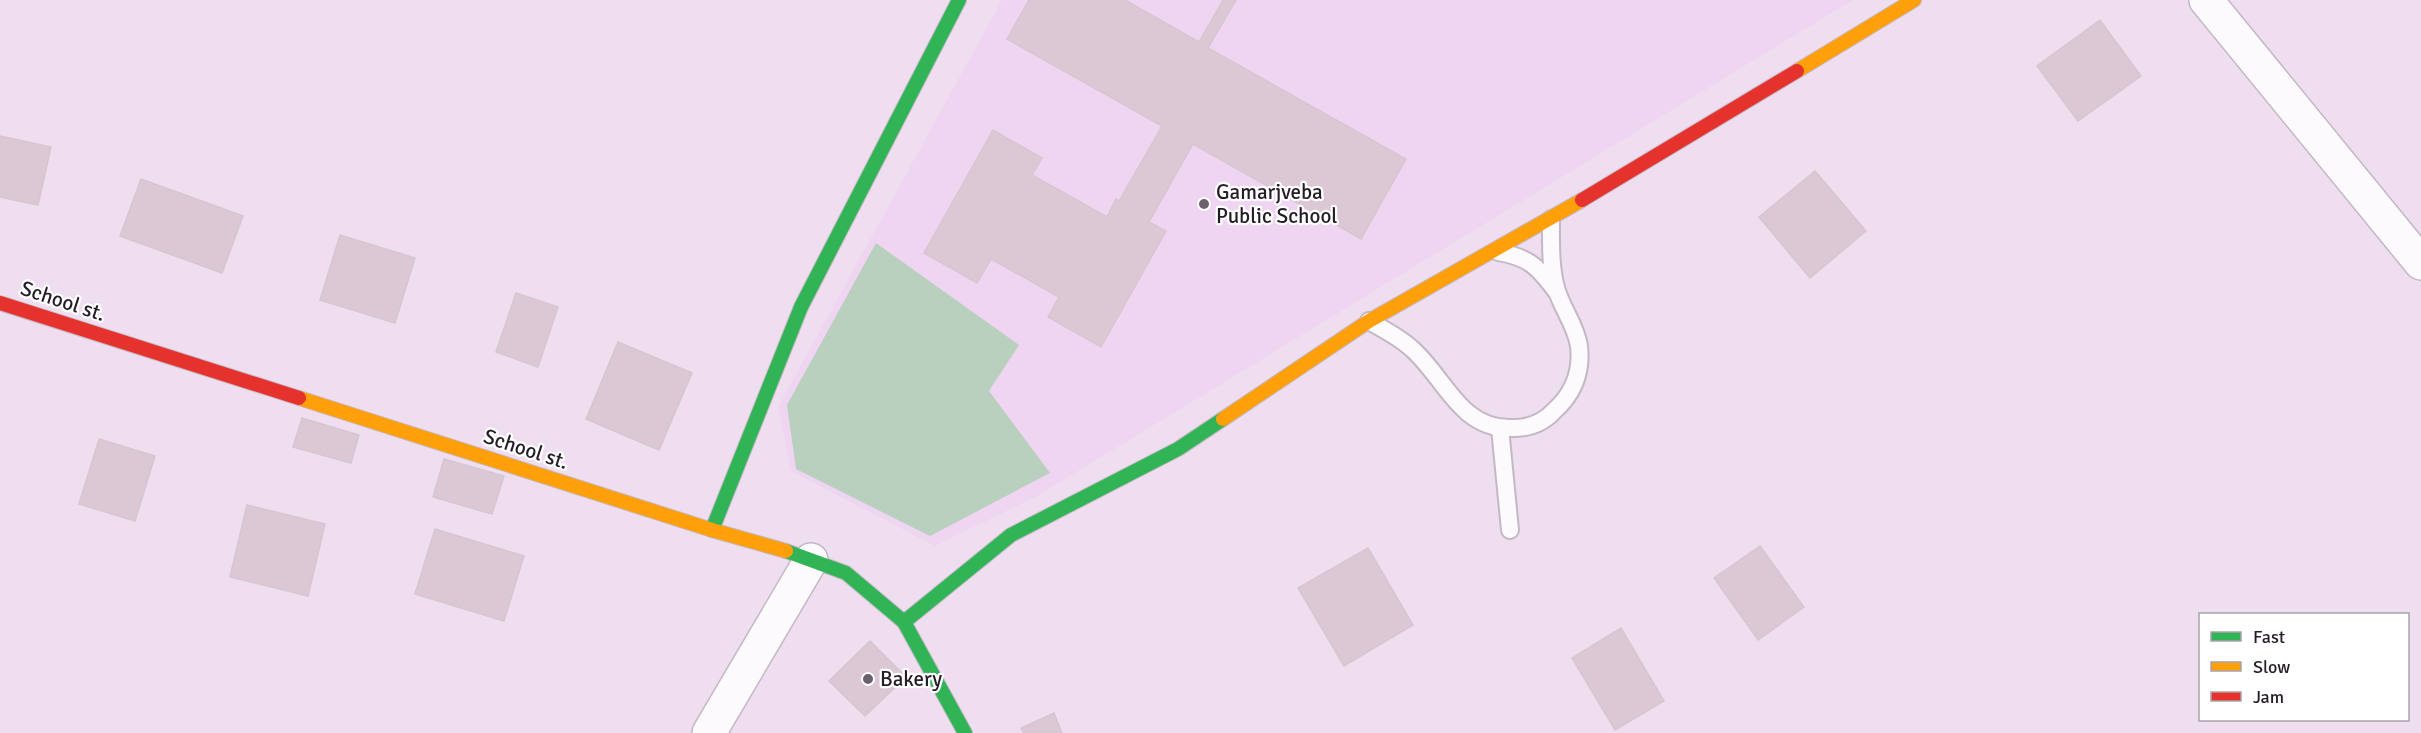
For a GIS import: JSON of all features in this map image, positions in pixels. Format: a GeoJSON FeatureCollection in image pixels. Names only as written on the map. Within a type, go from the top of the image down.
{"type":"FeatureCollection","features":[{"type":"Feature","properties":{"kind":"street"},"geometry":{"type":"LineString","coordinates":[[712,530],[801,307],[960,0]]}},
{"type":"Feature","properties":{"kind":"street"},"geometry":{"type":"LineString","coordinates":[[904,622],[1011,535],[1178,449],[1369,321],[1551,219],[1914,0]]}},
{"type":"Feature","properties":{"kind":"street"},"geometry":{"type":"LineString","coordinates":[[2206,0],[2421,263]]}},
{"type":"Feature","properties":{"kind":"street","name":"School st."},"geometry":{"type":"LineString","coordinates":[[0,303],[712,530],[778,548],[846,573],[904,622],[965,733]]}},
{"type":"Feature","properties":{"kind":"street"},"geometry":{"type":"LineString","coordinates":[[709,733],[811,560]]}},
{"type":"Feature","properties":{"kind":"lane"},"geometry":{"type":"LineString","coordinates":[[1551,219],[1551,249],[1557,291]]}},
{"type":"Feature","properties":{"kind":"lane"},"geometry":{"type":"LineString","coordinates":[[1369,321],[1411,348],[1457,403],[1477,421],[1500,428],[1520,429],[1544,421],[1565,401],[1576,382],[1579,347],[1573,326],[1557,291],[1539,269],[1519,256],[1493,251]]}},
{"type":"Feature","properties":{"kind":"lane"},"geometry":{"type":"LineString","coordinates":[[1500,428],[1510,530]]}},
{"type":"Feature","properties":{"kind":"shaded area","name":"Gamarjveba Public School"},"geometry":{"type":"Polygon","coordinates":[[[1002,0],[1853,0],[1037,496],[935,546],[791,471],[778,407],[1002,0]]]}},
{"type":"Feature","properties":{"kind":"green space"},"geometry":{"type":"Polygon","coordinates":[[[876,243],[1019,345],[989,391],[1050,473],[930,536],[796,469],[787,405],[876,243]]]}},
{"type":"Feature","properties":{"kind":"building"},"geometry":{"type":"Polygon","coordinates":[[[1029,0],[1125,0],[1199,42],[1223,0],[1236,0],[1208,48],[1406,159],[1361,239],[1193,144],[1149,222],[1166,231],[1101,347],[1048,317],[1059,297],[991,259],[977,283],[924,253],[993,130],[1042,158],[1032,175],[1107,217],[1116,199],[1119,201],[1162,126],[1007,39],[1029,0]]]}},
{"type":"Feature","properties":{"kind":"building"},"geometry":{"type":"Polygon","coordinates":[[[2100,20],[2141,76],[2078,121],[2037,66],[2100,20]]]}},
{"type":"Feature","properties":{"kind":"building"},"geometry":{"type":"Polygon","coordinates":[[[0,136],[51,147],[38,205],[0,197],[0,136]]]}},
{"type":"Feature","properties":{"kind":"building"},"geometry":{"type":"Polygon","coordinates":[[[1815,171],[1866,231],[1810,278],[1759,217],[1815,171]]]}},
{"type":"Feature","properties":{"kind":"building"},"geometry":{"type":"Polygon","coordinates":[[[141,179],[243,216],[222,273],[120,236],[141,179]]]}},
{"type":"Feature","properties":{"kind":"building"},"geometry":{"type":"Polygon","coordinates":[[[340,235],[415,258],[395,323],[320,300],[340,235]]]}},
{"type":"Feature","properties":{"kind":"building"},"geometry":{"type":"Polygon","coordinates":[[[516,293],[558,307],[538,367],[496,352],[516,293]]]}},
{"type":"Feature","properties":{"kind":"building"},"geometry":{"type":"Polygon","coordinates":[[[618,342],[692,373],[659,450],[586,419],[618,342]]]}},
{"type":"Feature","properties":{"kind":"building"},"geometry":{"type":"Polygon","coordinates":[[[302,418],[359,435],[351,463],[293,447],[302,418]]]}},
{"type":"Feature","properties":{"kind":"building"},"geometry":{"type":"Polygon","coordinates":[[[99,439],[155,456],[135,521],[79,504],[99,439]]]}},
{"type":"Feature","properties":{"kind":"building"},"geometry":{"type":"Polygon","coordinates":[[[444,459],[504,476],[492,514],[433,497],[444,459]]]}},
{"type":"Feature","properties":{"kind":"building"},"geometry":{"type":"Polygon","coordinates":[[[247,505],[325,524],[308,596],[230,577],[247,505]]]}},
{"type":"Feature","properties":{"kind":"building"},"geometry":{"type":"Polygon","coordinates":[[[435,529],[524,556],[504,621],[415,594],[435,529]]]}},
{"type":"Feature","properties":{"kind":"building"},"geometry":{"type":"Polygon","coordinates":[[[1760,546],[1804,607],[1758,640],[1714,578],[1760,546]]]}},
{"type":"Feature","properties":{"kind":"building"},"geometry":{"type":"Polygon","coordinates":[[[1368,548],[1413,625],[1344,666],[1298,588],[1368,548]]]}},
{"type":"Feature","properties":{"kind":"building"},"geometry":{"type":"Polygon","coordinates":[[[1621,628],[1664,701],[1615,730],[1572,658],[1621,628]]]}},
{"type":"Feature","properties":{"kind":"building","name":"Bakery"},"geometry":{"type":"Polygon","coordinates":[[[870,641],[906,677],[865,716],[829,681],[870,641]]]}},
{"type":"Feature","properties":{"kind":"building"},"geometry":{"type":"Polygon","coordinates":[[[1054,713],[1062,733],[1024,733],[1021,728],[1054,713]]]}},
{"type":"Feature","properties":{"kind":"traffic: fast"},"geometry":{"type":"LineString","coordinates":[[712,530],[801,307],[959,0]]}},
{"type":"Feature","properties":{"kind":"traffic: fast"},"geometry":{"type":"LineString","coordinates":[[904,622],[1011,535],[1178,449],[1223,419]]}},
{"type":"Feature","properties":{"kind":"traffic: fast"},"geometry":{"type":"LineString","coordinates":[[786,551],[846,573],[904,622],[965,733]]}},
{"type":"Feature","properties":{"kind":"traffic: slow"},"geometry":{"type":"LineString","coordinates":[[1797,71],[1914,0]]}},
{"type":"Feature","properties":{"kind":"traffic: slow"},"geometry":{"type":"LineString","coordinates":[[1223,419],[1369,321],[1582,200]]}},
{"type":"Feature","properties":{"kind":"traffic: slow"},"geometry":{"type":"LineString","coordinates":[[299,398],[712,530],[786,551]]}},
{"type":"Feature","properties":{"kind":"traffic: jam"},"geometry":{"type":"LineString","coordinates":[[1582,200],[1797,71]]}},
{"type":"Feature","properties":{"kind":"traffic: jam"},"geometry":{"type":"LineString","coordinates":[[0,303],[299,398]]}},
{"type":"Feature","properties":{"kind":"place","name":"Gamarjveba Public School"},"geometry":{"type":"Point","coordinates":[1204,204]}},
{"type":"Feature","properties":{"kind":"place","name":"Bakery"},"geometry":{"type":"Point","coordinates":[868,679]}}]}
